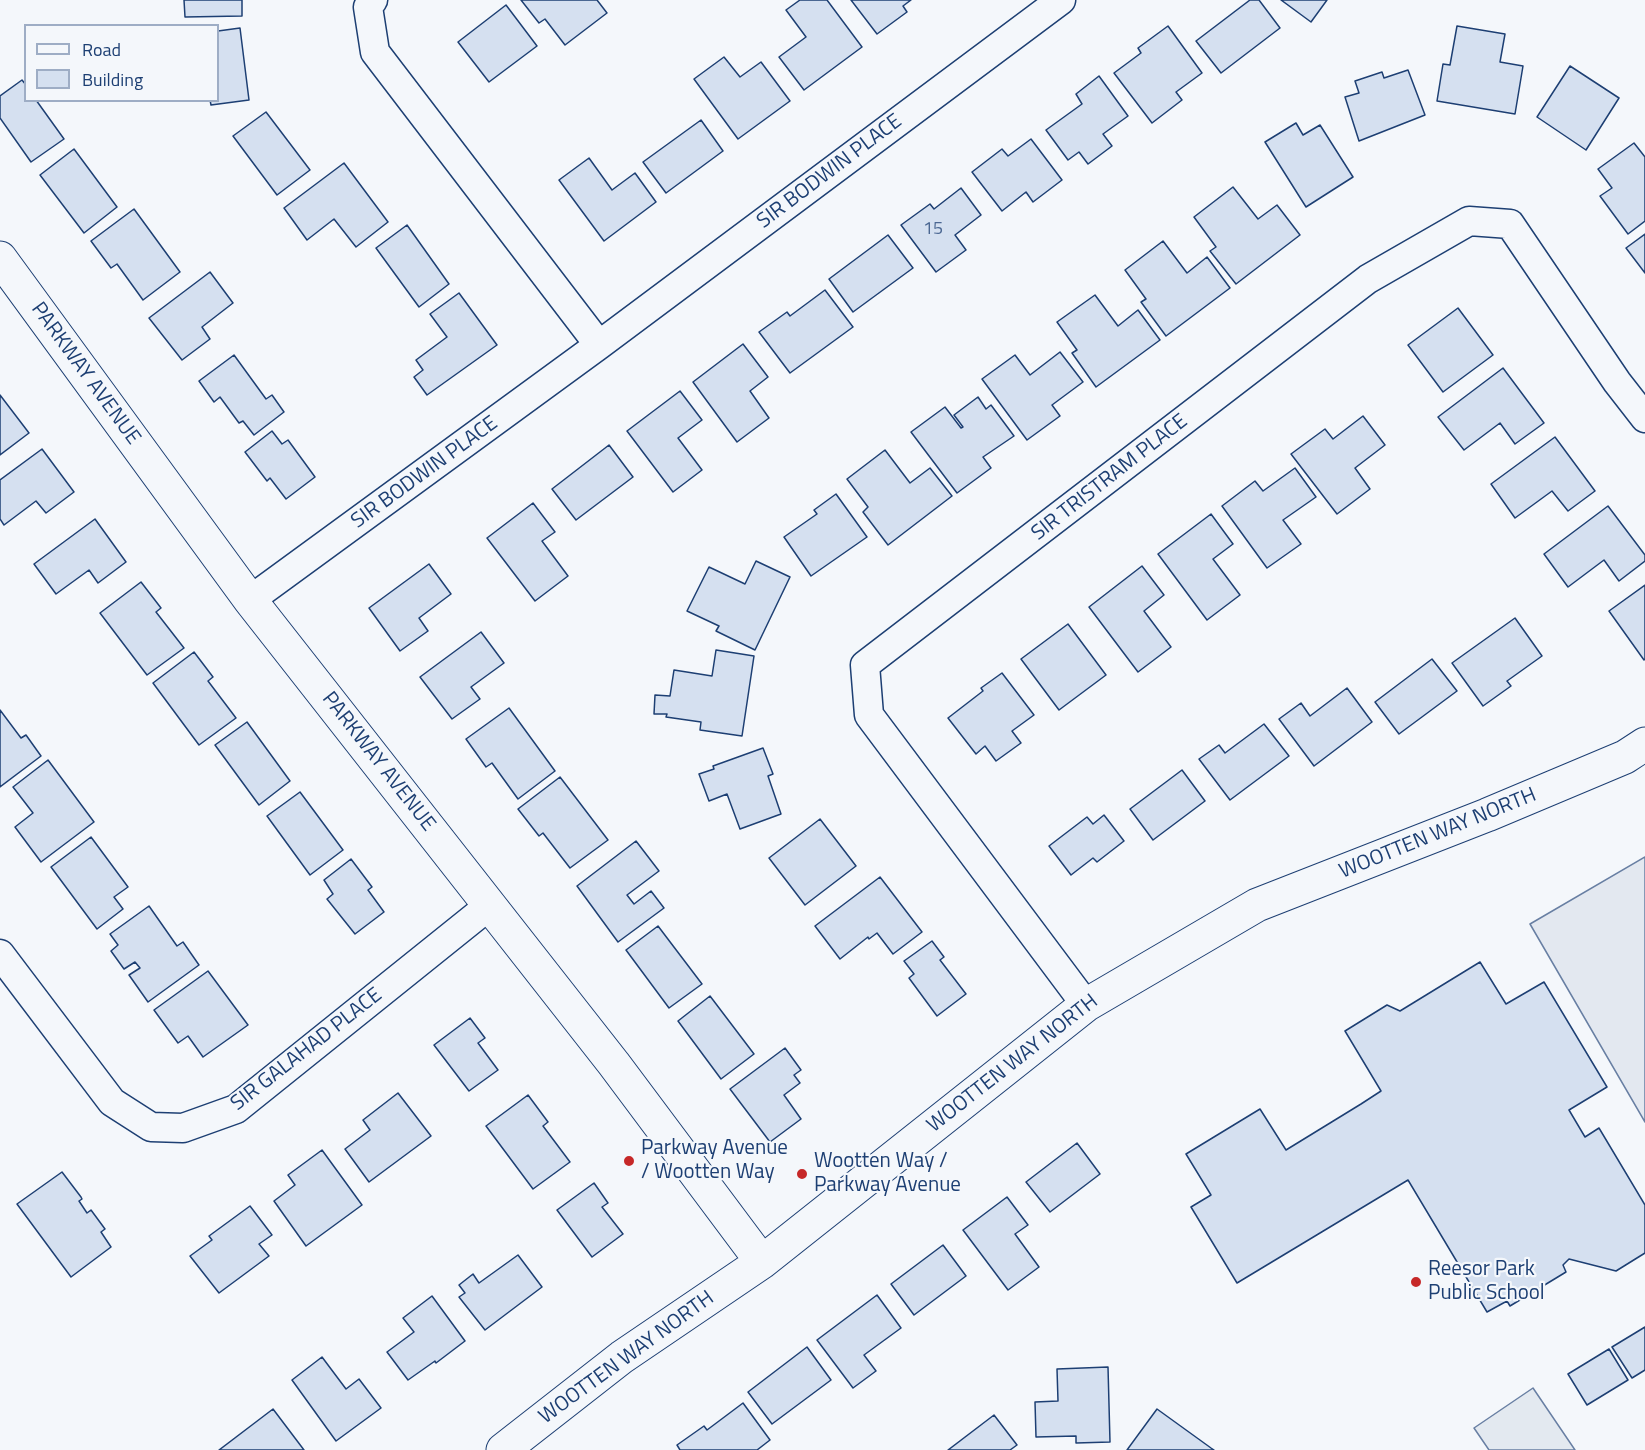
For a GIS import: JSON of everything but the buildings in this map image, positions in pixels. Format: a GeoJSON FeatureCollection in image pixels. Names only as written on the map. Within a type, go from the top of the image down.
{"type":"FeatureCollection","features":[{"type":"Feature","properties":{"kind":"street"},"geometry":{"type":"LineString","coordinates":[[373,0],[368,7],[375,52],[599,345]]}},
{"type":"Feature","properties":{"kind":"street","name":"SIR BODWIN PLACE"},"geometry":{"type":"LineString","coordinates":[[250,600],[599,345],[1061,0]]}},
{"type":"Feature","properties":{"kind":"street","name":"SIR TRISTRAM PLACE"},"geometry":{"type":"LineString","coordinates":[[1086,1005],[869,715],[865,665],[1368,279],[1469,221],[1510,224],[1617,382],[1645,418]]}},
{"type":"Feature","properties":{"kind":"street","name":"PARKWAY AVENUE"},"geometry":{"type":"LineString","coordinates":[[0,258],[250,600],[614,1064],[762,1262]]}},
{"type":"Feature","properties":{"kind":"street","name":"WOOTTEN WAY NORTH"},"geometry":{"type":"LineString","coordinates":[[503,1450],[622,1357],[762,1262],[1086,1005],[1257,905],[1488,815],[1625,757],[1645,744]]}},
{"type":"Feature","properties":{"kind":"street","name":"SIR GALAHAD PLACE"},"geometry":{"type":"LineString","coordinates":[[0,954],[112,1102],[151,1127],[183,1128],[236,1110],[490,905]]}},
{"type":"Feature","properties":{"kind":"shaded area"},"geometry":{"type":"Polygon","coordinates":[[[1645,857],[1645,1122],[1530,924],[1645,857]]]}},
{"type":"Feature","properties":{"kind":"shaded area"},"geometry":{"type":"Polygon","coordinates":[[[1533,1388],[1575,1450],[1489,1450],[1474,1428],[1533,1388]]]}},
{"type":"Feature","properties":{"kind":"place","name":"Parkway Avenue / Wootten Way"},"geometry":{"type":"Point","coordinates":[629,1161]}},
{"type":"Feature","properties":{"kind":"place","name":"Wootten Way / Parkway Avenue"},"geometry":{"type":"Point","coordinates":[802,1174]}},
{"type":"Feature","properties":{"kind":"place","name":"Reesor Park Public School"},"geometry":{"type":"Point","coordinates":[1416,1282]}}]}
